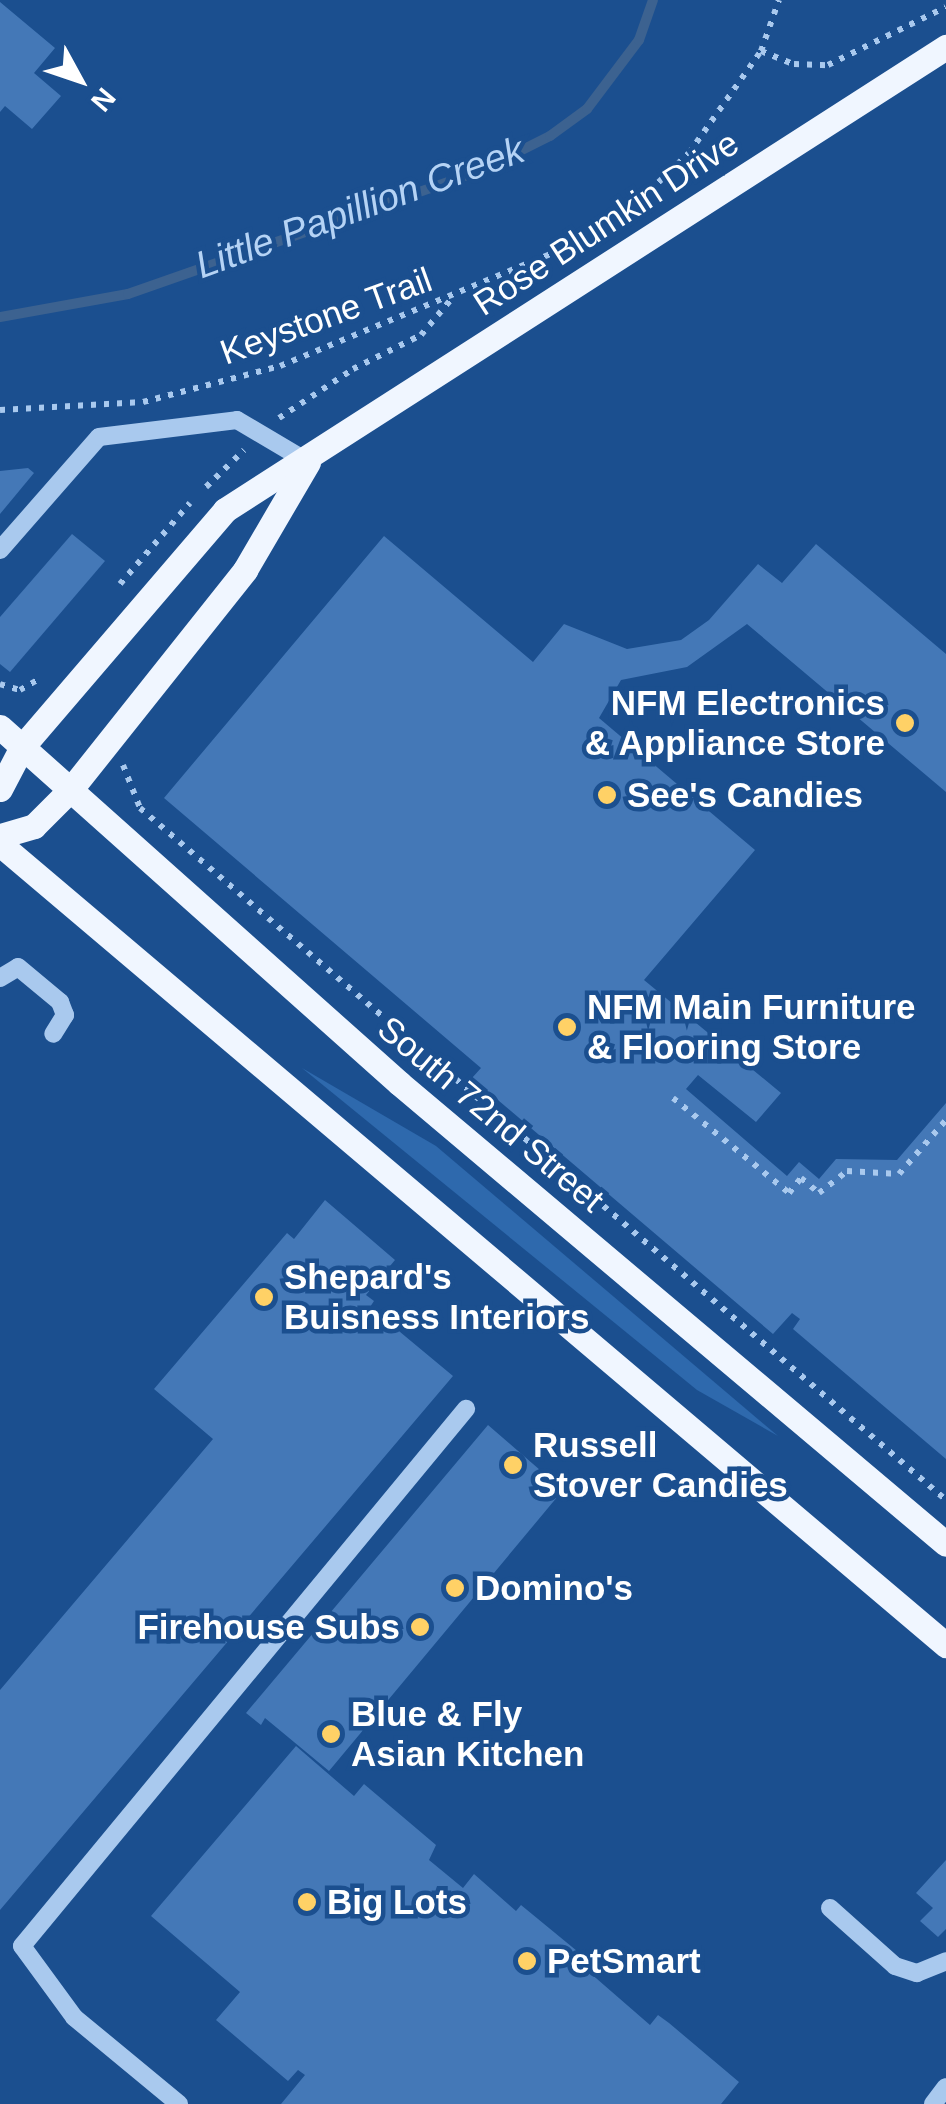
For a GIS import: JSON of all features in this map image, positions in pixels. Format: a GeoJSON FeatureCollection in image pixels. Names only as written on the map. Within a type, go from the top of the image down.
{"type":"FeatureCollection","features":[{"type":"Feature","properties":{"kind":"main road","name":"Rose Blumkin Drive"},"geometry":{"type":"LineString","coordinates":[[0,788],[22,746],[57,704],[225,510],[260,482],[308,462],[946,47]]}},
{"type":"Feature","properties":{"kind":"main road","name":"Rose Blumkin Drive"},"geometry":{"type":"LineString","coordinates":[[0,836],[34,826],[71,790],[245,570],[308,462]]}},
{"type":"Feature","properties":{"kind":"main road","name":"South 72nd Street"},"geometry":{"type":"LineString","coordinates":[[0,727],[398,1083],[946,1544]]}},
{"type":"Feature","properties":{"kind":"main road"},"geometry":{"type":"LineString","coordinates":[[0,844],[946,1645]]}},
{"type":"Feature","properties":{"kind":"lane"},"geometry":{"type":"LineString","coordinates":[[0,550],[98,437],[237,420],[308,462]]}},
{"type":"Feature","properties":{"kind":"lane"},"geometry":{"type":"LineString","coordinates":[[0,978],[18,968],[60,1002],[65,1015],[54,1034]]}},
{"type":"Feature","properties":{"kind":"lane"},"geometry":{"type":"LineString","coordinates":[[179,2104],[74,2017],[22,1946],[466,1409]]}},
{"type":"Feature","properties":{"kind":"lane"},"geometry":{"type":"LineString","coordinates":[[830,1908],[894,1966],[917,1973],[946,1961]]}},
{"type":"Feature","properties":{"kind":"lane"},"geometry":{"type":"LineString","coordinates":[[932,2104],[946,2087]]}},
{"type":"Feature","properties":{"kind":"path","name":"Keystone Trail"},"geometry":{"type":"LineString","coordinates":[[0,410],[143,402],[280,366],[563,249],[606,226],[665,179],[761,51],[779,0]]}},
{"type":"Feature","properties":{"kind":"path"},"geometry":{"type":"LineString","coordinates":[[761,51],[811,68],[828,65],[946,7]]}},
{"type":"Feature","properties":{"kind":"path"},"geometry":{"type":"LineString","coordinates":[[34,682],[57,704]]}},
{"type":"Feature","properties":{"kind":"path"},"geometry":{"type":"LineString","coordinates":[[0,684],[20,690]]}},
{"type":"Feature","properties":{"kind":"path"},"geometry":{"type":"LineString","coordinates":[[102,749],[130,771],[131,795],[140,808],[946,1500]]}},
{"type":"Feature","properties":{"kind":"path"},"geometry":{"type":"LineString","coordinates":[[673,1098],[789,1194],[801,1178],[820,1193],[847,1170],[900,1174],[946,1120]]}},
{"type":"Feature","properties":{"kind":"shaded area"},"geometry":{"type":"Polygon","coordinates":[[[302,1068],[436,1146],[778,1436],[697,1390],[302,1068]]]}},
{"type":"Feature","properties":{"kind":"building"},"geometry":{"type":"Polygon","coordinates":[[[0,2],[55,48],[34,73],[61,96],[32,129],[5,106],[0,112],[0,2]]]}},
{"type":"Feature","properties":{"kind":"building"},"geometry":{"type":"Polygon","coordinates":[[[28,468],[34,473],[0,514],[0,471],[28,468]]]}},
{"type":"Feature","properties":{"kind":"building"},"geometry":{"type":"Polygon","coordinates":[[[72,534],[105,561],[10,672],[0,664],[0,617],[72,534]]]}},
{"type":"Feature","properties":{"kind":"building","name":"NFM Main Furniture & Flooring Store"},"geometry":{"type":"Polygon","coordinates":[[[384,536],[533,662],[564,624],[627,649],[681,640],[709,620],[758,564],[782,583],[816,544],[946,654],[946,792],[747,624],[687,667],[621,680],[599,718],[755,850],[644,980],[781,1093],[756,1122],[698,1075],[686,1089],[787,1176],[799,1162],[819,1179],[836,1159],[897,1160],[946,1103],[946,1459],[793,1329],[800,1319],[792,1313],[773,1334],[472,1078],[481,1068],[164,798],[384,536]]]}},
{"type":"Feature","properties":{"kind":"building"},"geometry":{"type":"Polygon","coordinates":[[[325,1200],[395,1260],[366,1295],[374,1301],[370,1307],[453,1376],[0,1910],[0,1690],[213,1439],[154,1389],[287,1233],[294,1239],[325,1200]]]}},
{"type":"Feature","properties":{"kind":"building"},"geometry":{"type":"Polygon","coordinates":[[[488,1425],[563,1490],[329,1771],[265,1718],[261,1725],[246,1713],[488,1425]]]}},
{"type":"Feature","properties":{"kind":"building"},"geometry":{"type":"Polygon","coordinates":[[[296,1746],[354,1796],[364,1784],[436,1845],[429,1860],[463,1888],[474,1874],[516,1911],[521,1905],[594,1965],[589,1972],[650,2025],[658,2015],[739,2082],[721,2104],[281,2104],[305,2075],[298,2070],[288,2081],[216,2020],[240,1992],[151,1916],[296,1746]]]}},
{"type":"Feature","properties":{"kind":"building"},"geometry":{"type":"Polygon","coordinates":[[[946,1860],[946,1929],[938,1937],[920,1921],[933,1908],[916,1893],[946,1860]]]}},
{"type":"Feature","properties":{"kind":"waterway","name":"Little Papillion Creek"},"geometry":{"type":"LineString","coordinates":[[0,317],[128,294],[484,169],[550,136],[587,109],[639,40],[653,0]]}},
{"type":"Feature","properties":{"kind":"place","name":"NFM Electronics & Appliance Store"},"geometry":{"type":"Point","coordinates":[905,723]}},
{"type":"Feature","properties":{"kind":"place","name":"See's Candies"},"geometry":{"type":"Point","coordinates":[607,795]}},
{"type":"Feature","properties":{"kind":"place","name":"NFM Main Furniture & Flooring Store"},"geometry":{"type":"Point","coordinates":[567,1027]}},
{"type":"Feature","properties":{"kind":"place","name":"Shepard's Buisness Interiors"},"geometry":{"type":"Point","coordinates":[264,1297]}},
{"type":"Feature","properties":{"kind":"place","name":"Russell Stover Candies"},"geometry":{"type":"Point","coordinates":[513,1465]}},
{"type":"Feature","properties":{"kind":"place","name":"Domino's"},"geometry":{"type":"Point","coordinates":[455,1588]}},
{"type":"Feature","properties":{"kind":"place","name":"Firehouse Subs"},"geometry":{"type":"Point","coordinates":[420,1627]}},
{"type":"Feature","properties":{"kind":"place","name":"Blue & Fly Asian Kitchen"},"geometry":{"type":"Point","coordinates":[331,1734]}},
{"type":"Feature","properties":{"kind":"place","name":"Big Lots"},"geometry":{"type":"Point","coordinates":[307,1902]}},
{"type":"Feature","properties":{"kind":"place","name":"PetSmart"},"geometry":{"type":"Point","coordinates":[527,1961]}}]}
